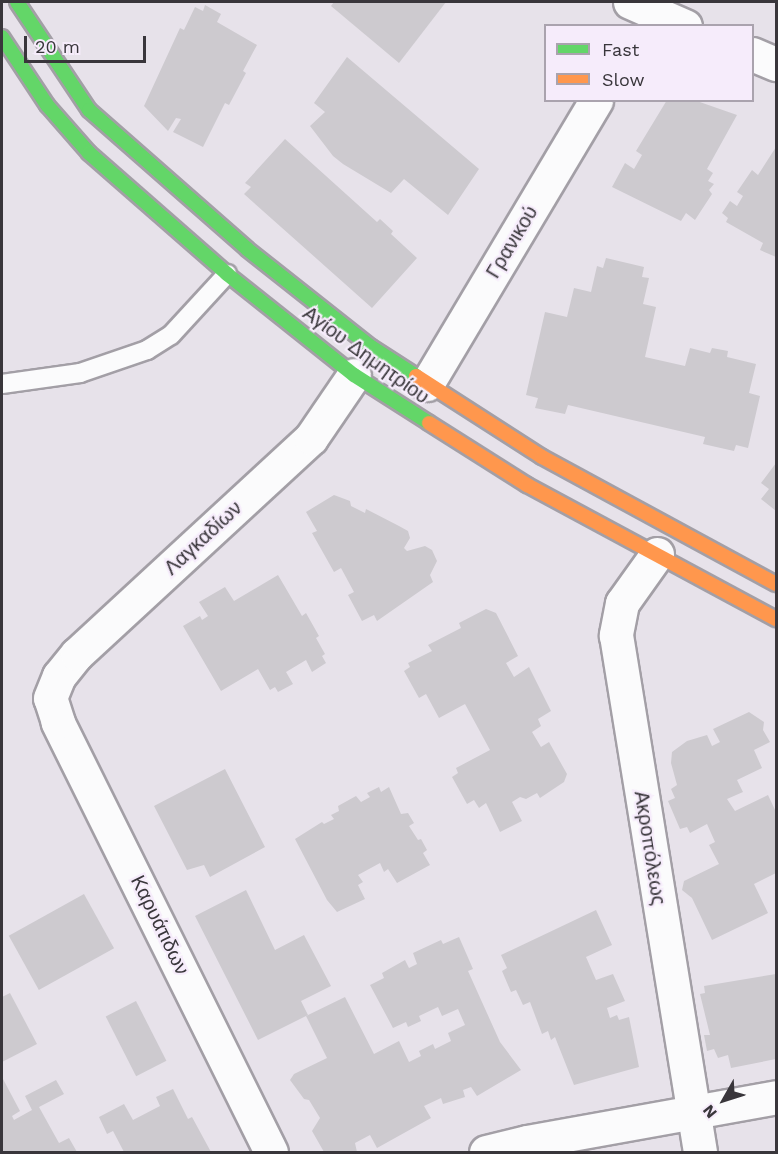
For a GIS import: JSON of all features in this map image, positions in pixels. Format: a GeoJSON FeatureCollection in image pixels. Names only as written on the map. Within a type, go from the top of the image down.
{"type":"FeatureCollection","features":[{"type":"Feature","properties":{"kind":"street","name":"Αγίου Δημητρίου"},"geometry":{"type":"LineString","coordinates":[[17,2],[89,110],[247,249],[370,347],[542,457],[777,584]]}},
{"type":"Feature","properties":{"kind":"street"},"geometry":{"type":"LineString","coordinates":[[635,9],[679,24]]}},
{"type":"Feature","properties":{"kind":"street","name":"Αγίου Δημητρίου"},"geometry":{"type":"LineString","coordinates":[[2,37],[67,131],[227,274],[354,375],[527,485],[777,619]]}},
{"type":"Feature","properties":{"kind":"street"},"geometry":{"type":"LineString","coordinates":[[754,54],[777,64]]}},
{"type":"Feature","properties":{"kind":"street","name":"Γρανικού"},"geometry":{"type":"LineString","coordinates":[[427,384],[595,102]]}},
{"type":"Feature","properties":{"kind":"street","name":"Λαγκαδίων"},"geometry":{"type":"LineString","coordinates":[[50,698],[59,676],[77,654],[311,438],[354,375]]}},
{"type":"Feature","properties":{"kind":"street","name":"Ακροπόλεως"},"geometry":{"type":"LineString","coordinates":[[657,554],[622,603],[616,635],[700,1152]]}},
{"type":"Feature","properties":{"kind":"street","name":"Καρυάτιδων"},"geometry":{"type":"LineString","coordinates":[[50,698],[58,722],[271,1152]]}},
{"type":"Feature","properties":{"kind":"street"},"geometry":{"type":"LineString","coordinates":[[486,1152],[527,1142],[777,1097]]}},
{"type":"Feature","properties":{"kind":"lane"},"geometry":{"type":"LineString","coordinates":[[2,384],[81,372],[147,350],[171,335],[227,274]]}},
{"type":"Feature","properties":{"kind":"building"},"geometry":{"type":"Polygon","coordinates":[[[334,2],[446,2],[399,63],[331,6],[334,2]]]}},
{"type":"Feature","properties":{"kind":"building"},"geometry":{"type":"Polygon","coordinates":[[[205,5],[221,14],[217,22],[257,45],[243,71],[246,73],[229,105],[225,103],[203,147],[173,132],[181,119],[176,118],[168,131],[144,106],[180,28],[184,30],[195,7],[203,11],[205,5]]]}},
{"type":"Feature","properties":{"kind":"building"},"geometry":{"type":"Polygon","coordinates":[[[347,57],[479,169],[448,215],[404,179],[391,193],[343,164],[333,156],[310,126],[325,112],[314,103],[347,57]]]}},
{"type":"Feature","properties":{"kind":"building"},"geometry":{"type":"Polygon","coordinates":[[[666,102],[700,102],[737,115],[707,169],[713,173],[708,181],[714,184],[709,190],[712,194],[695,220],[686,213],[681,221],[612,187],[625,163],[634,169],[642,155],[636,151],[666,102]]]}},
{"type":"Feature","properties":{"kind":"building"},"geometry":{"type":"Polygon","coordinates":[[[285,139],[377,222],[380,219],[393,231],[391,234],[417,258],[372,308],[244,194],[251,187],[245,183],[285,139]]]}},
{"type":"Feature","properties":{"kind":"building"},"geometry":{"type":"Polygon","coordinates":[[[776,147],[776,257],[760,250],[763,243],[726,222],[728,218],[722,213],[730,201],[737,206],[743,196],[737,192],[752,170],[758,175],[776,147]]]}},
{"type":"Feature","properties":{"kind":"building"},"geometry":{"type":"Polygon","coordinates":[[[606,258],[644,267],[642,277],[649,278],[643,304],[656,307],[645,357],[685,366],[690,348],[710,353],[712,348],[728,351],[727,357],[756,364],[749,393],[760,396],[748,448],[736,445],[734,451],[703,444],[705,437],[568,405],[565,414],[535,408],[538,398],[526,395],[545,312],[567,317],[574,288],[591,292],[597,266],[603,268],[606,258]]]}},
{"type":"Feature","properties":{"kind":"building"},"geometry":{"type":"Polygon","coordinates":[[[776,463],[776,511],[761,499],[769,489],[761,483],[776,463]]]}},
{"type":"Feature","properties":{"kind":"building"},"geometry":{"type":"Polygon","coordinates":[[[334,495],[350,501],[351,506],[365,513],[366,509],[408,531],[410,538],[404,548],[407,551],[425,546],[432,550],[437,561],[430,575],[433,582],[377,621],[374,615],[362,621],[348,595],[354,592],[341,568],[334,572],[312,533],[317,531],[306,512],[334,495]]]}},
{"type":"Feature","properties":{"kind":"building"},"geometry":{"type":"Polygon","coordinates":[[[278,575],[302,616],[306,613],[319,636],[316,638],[325,654],[322,656],[326,663],[312,672],[306,660],[286,672],[293,684],[278,692],[275,687],[270,690],[258,669],[221,691],[183,626],[200,616],[202,620],[208,616],[199,602],[225,587],[234,601],[278,575]]]}},
{"type":"Feature","properties":{"kind":"building"},"geometry":{"type":"Polygon","coordinates":[[[486,609],[496,613],[518,656],[506,663],[514,677],[529,667],[551,711],[538,719],[541,726],[532,732],[541,747],[549,742],[567,774],[564,782],[540,798],[537,793],[526,799],[520,797],[512,802],[522,821],[500,832],[486,803],[479,808],[474,800],[467,804],[452,777],[458,773],[456,768],[490,750],[465,704],[439,718],[426,694],[419,698],[404,671],[410,667],[408,663],[432,651],[428,645],[461,628],[459,623],[486,609]]]}},
{"type":"Feature","properties":{"kind":"building"},"geometry":{"type":"Polygon","coordinates":[[[749,712],[764,722],[763,730],[770,742],[754,750],[762,768],[737,780],[743,792],[727,799],[735,811],[768,795],[776,812],[776,873],[754,884],[768,913],[712,940],[692,898],[682,890],[684,881],[719,864],[709,845],[715,842],[707,824],[690,833],[687,827],[680,829],[668,801],[675,798],[671,789],[677,785],[671,763],[672,752],[687,741],[707,735],[712,746],[720,742],[713,729],[749,712]]]}},
{"type":"Feature","properties":{"kind":"building"},"geometry":{"type":"Polygon","coordinates":[[[225,769],[265,847],[210,877],[204,865],[187,870],[154,806],[225,769]]]}},
{"type":"Feature","properties":{"kind":"building"},"geometry":{"type":"Polygon","coordinates":[[[379,787],[381,792],[389,787],[401,814],[408,813],[414,823],[409,826],[427,850],[423,853],[430,865],[397,883],[388,869],[384,872],[380,863],[358,875],[363,882],[358,885],[365,899],[337,912],[327,900],[295,839],[322,822],[324,824],[334,819],[331,815],[339,811],[338,806],[356,796],[361,802],[370,797],[367,793],[379,787]]]}},
{"type":"Feature","properties":{"kind":"building"},"geometry":{"type":"Polygon","coordinates":[[[246,890],[275,950],[304,935],[331,986],[301,1001],[308,1015],[258,1040],[195,916],[246,890]]]}},
{"type":"Feature","properties":{"kind":"building"},"geometry":{"type":"Polygon","coordinates":[[[84,894],[114,948],[39,990],[9,936],[84,894]]]}},
{"type":"Feature","properties":{"kind":"building"},"geometry":{"type":"Polygon","coordinates":[[[596,910],[612,945],[586,957],[596,980],[613,974],[625,1001],[607,1008],[610,1018],[617,1015],[619,1020],[629,1017],[639,1067],[574,1085],[555,1037],[551,1040],[548,1031],[542,1034],[530,1002],[523,1005],[516,990],[511,992],[502,971],[507,968],[501,955],[596,910]]]}},
{"type":"Feature","properties":{"kind":"building"},"geometry":{"type":"Polygon","coordinates":[[[459,937],[473,969],[468,971],[500,1042],[521,1070],[477,1096],[471,1087],[463,1090],[465,1097],[443,1104],[441,1098],[424,1106],[431,1118],[377,1148],[370,1135],[355,1143],[357,1152],[324,1152],[312,1131],[320,1118],[309,1100],[304,1099],[290,1080],[294,1074],[327,1058],[306,1016],[345,997],[374,1054],[399,1041],[409,1062],[421,1056],[419,1051],[433,1044],[435,1049],[451,1041],[448,1033],[465,1025],[458,1009],[442,1016],[438,1007],[419,1016],[421,1021],[408,1027],[406,1022],[393,1028],[370,985],[384,978],[382,973],[405,960],[409,968],[417,964],[413,953],[441,940],[443,944],[459,937]]]}},
{"type":"Feature","properties":{"kind":"building"},"geometry":{"type":"Polygon","coordinates":[[[776,974],[776,1059],[731,1068],[728,1055],[718,1058],[714,1049],[707,1051],[704,1035],[710,1035],[700,994],[705,993],[704,986],[776,974]]]}},
{"type":"Feature","properties":{"kind":"building"},"geometry":{"type":"Polygon","coordinates":[[[10,993],[37,1044],[2,1062],[2,997],[10,993]]]}},
{"type":"Feature","properties":{"kind":"building"},"geometry":{"type":"Polygon","coordinates":[[[136,1001],[166,1061],[136,1076],[106,1016],[136,1001]]]}},
{"type":"Feature","properties":{"kind":"building"},"geometry":{"type":"Polygon","coordinates":[[[3,1079],[20,1111],[12,1116],[14,1120],[32,1110],[25,1096],[56,1080],[64,1094],[39,1107],[59,1143],[69,1138],[77,1152],[2,1152],[3,1079]]]}},
{"type":"Feature","properties":{"kind":"building"},"geometry":{"type":"Polygon","coordinates":[[[173,1089],[188,1119],[192,1117],[211,1152],[124,1152],[113,1131],[107,1134],[99,1117],[124,1104],[133,1120],[160,1106],[156,1097],[173,1089]]]}},
{"type":"Feature","properties":{"kind":"traffic: fast"},"geometry":{"type":"LineString","coordinates":[[17,2],[89,110],[247,249],[371,347],[416,376]]}},
{"type":"Feature","properties":{"kind":"traffic: fast"},"geometry":{"type":"LineString","coordinates":[[2,37],[47,105],[89,153],[227,274],[354,375],[429,423]]}},
{"type":"Feature","properties":{"kind":"traffic: slow"},"geometry":{"type":"LineString","coordinates":[[416,376],[542,457],[776,584]]}},
{"type":"Feature","properties":{"kind":"traffic: slow"},"geometry":{"type":"LineString","coordinates":[[429,423],[527,485],[776,619]]}}]}
